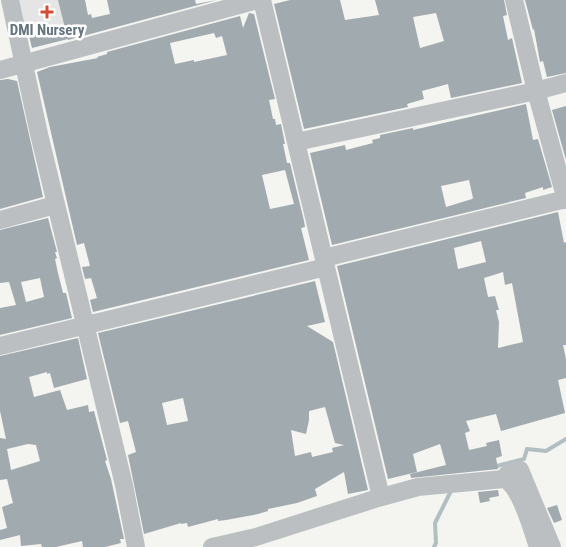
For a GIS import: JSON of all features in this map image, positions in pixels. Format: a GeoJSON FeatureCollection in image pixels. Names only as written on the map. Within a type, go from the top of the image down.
{"type":"FeatureCollection","features":[{"type":"Feature","properties":{"kind":"street"},"geometry":{"type":"LineString","coordinates":[[10,0],[56,205],[124,484],[136,547]]}},
{"type":"Feature","properties":{"kind":"street"},"geometry":{"type":"LineString","coordinates":[[0,70],[258,0]]}},
{"type":"Feature","properties":{"kind":"street"},"geometry":{"type":"LineString","coordinates":[[262,0],[381,497]]}},
{"type":"Feature","properties":{"kind":"street"},"geometry":{"type":"LineString","coordinates":[[0,346],[139,311],[231,291],[325,263],[566,199],[536,91],[514,0]]}},
{"type":"Feature","properties":{"kind":"street"},"geometry":{"type":"LineString","coordinates":[[296,142],[566,83]]}},
{"type":"Feature","properties":{"kind":"street"},"geometry":{"type":"LineString","coordinates":[[0,220],[56,205]]}},
{"type":"Feature","properties":{"kind":"street"},"geometry":{"type":"LineString","coordinates":[[504,479],[513,470],[520,470],[552,547]]}},
{"type":"Feature","properties":{"kind":"street"},"geometry":{"type":"LineString","coordinates":[[212,547],[256,537],[418,487],[504,479],[508,481],[518,494],[538,547]]}},
{"type":"Feature","properties":{"kind":"shaded area","name":"DMI Nursery"},"geometry":{"type":"Polygon","coordinates":[[[15,0],[73,0],[78,23],[23,36],[15,0]]]}},
{"type":"Feature","properties":{"kind":"building"},"geometry":{"type":"Polygon","coordinates":[[[58,0],[85,0],[88,15],[91,14],[92,18],[110,14],[107,0],[195,0],[196,4],[217,0],[32,48],[29,36],[65,28],[58,0]]]}},
{"type":"Feature","properties":{"kind":"building"},"geometry":{"type":"Polygon","coordinates":[[[290,0],[340,0],[345,20],[379,15],[375,0],[504,0],[507,15],[503,16],[508,40],[512,38],[522,83],[451,98],[448,84],[422,91],[424,99],[407,104],[408,107],[304,129],[274,4],[290,0]],[[436,13],[413,17],[420,48],[444,41],[436,13]]]}},
{"type":"Feature","properties":{"kind":"building"},"geometry":{"type":"Polygon","coordinates":[[[525,0],[566,0],[566,73],[547,77],[543,61],[540,62],[534,29],[525,0]]]}},
{"type":"Feature","properties":{"kind":"building"},"geometry":{"type":"Polygon","coordinates":[[[249,13],[254,14],[275,99],[269,100],[273,119],[275,119],[276,125],[281,124],[287,163],[290,163],[304,221],[305,227],[301,228],[309,260],[93,312],[90,300],[97,298],[91,278],[85,279],[82,267],[90,266],[84,243],[77,245],[37,72],[50,67],[98,58],[107,54],[107,52],[240,16],[243,28],[249,13]],[[214,33],[170,43],[175,64],[227,55],[222,36],[216,38],[214,33]],[[285,170],[262,175],[270,209],[294,204],[285,170]]]}},
{"type":"Feature","properties":{"kind":"building"},"geometry":{"type":"Polygon","coordinates":[[[0,80],[17,81],[43,197],[0,209],[0,80]]]}},
{"type":"Feature","properties":{"kind":"building"},"geometry":{"type":"Polygon","coordinates":[[[526,104],[533,140],[538,139],[552,187],[543,190],[543,187],[525,193],[526,198],[332,245],[310,153],[345,145],[346,150],[373,143],[372,140],[380,138],[380,135],[413,128],[413,130],[526,104]],[[469,180],[441,186],[446,207],[473,198],[469,180]]]}},
{"type":"Feature","properties":{"kind":"building"},"geometry":{"type":"Polygon","coordinates":[[[566,106],[566,160],[552,110],[566,106]]]}},
{"type":"Feature","properties":{"kind":"building"},"geometry":{"type":"Polygon","coordinates":[[[558,212],[564,243],[566,242],[566,345],[563,345],[566,359],[566,378],[558,380],[565,413],[501,431],[496,414],[466,421],[470,431],[465,433],[469,450],[487,446],[486,443],[499,440],[502,456],[496,458],[498,469],[411,478],[410,474],[446,465],[440,444],[413,454],[417,472],[388,479],[337,266],[558,212]],[[481,241],[454,248],[458,269],[486,262],[481,241]],[[503,272],[484,278],[488,297],[495,296],[499,310],[496,310],[499,322],[498,348],[523,342],[512,283],[505,285],[503,272]]]}},
{"type":"Feature","properties":{"kind":"building"},"geometry":{"type":"Polygon","coordinates":[[[48,218],[57,252],[55,252],[57,258],[55,259],[58,273],[63,293],[66,293],[72,318],[0,335],[0,308],[16,305],[9,282],[0,283],[0,230],[48,218]],[[40,278],[21,282],[26,302],[44,297],[40,278]]]}},
{"type":"Feature","properties":{"kind":"building"},"geometry":{"type":"Polygon","coordinates":[[[315,281],[325,322],[307,326],[333,342],[368,490],[348,494],[344,472],[315,489],[317,496],[297,503],[268,509],[268,511],[258,514],[218,521],[218,519],[188,527],[187,523],[181,523],[144,534],[128,455],[136,452],[128,421],[120,423],[98,333],[315,281]],[[183,398],[162,403],[167,425],[188,421],[183,398]],[[325,407],[309,411],[306,434],[291,430],[295,456],[311,452],[312,457],[333,452],[332,448],[344,445],[335,443],[325,407]]]}},
{"type":"Feature","properties":{"kind":"building"},"geometry":{"type":"Polygon","coordinates":[[[78,338],[87,379],[54,388],[50,373],[47,374],[47,372],[29,377],[34,397],[60,390],[67,410],[88,405],[89,412],[94,411],[124,539],[120,539],[121,543],[105,547],[83,547],[82,541],[56,547],[42,547],[41,544],[21,546],[20,535],[0,540],[0,530],[7,528],[2,507],[13,503],[7,479],[0,480],[0,438],[6,439],[0,411],[0,356],[78,338]],[[28,444],[7,449],[11,470],[40,461],[36,445],[28,444]]]}},
{"type":"Feature","properties":{"kind":"building"},"geometry":{"type":"Polygon","coordinates":[[[498,490],[499,496],[489,498],[490,501],[480,503],[478,492],[498,490]]]}},
{"type":"Feature","properties":{"kind":"building"},"geometry":{"type":"Polygon","coordinates":[[[557,505],[562,520],[554,523],[547,508],[557,505]]]}},
{"type":"Feature","properties":{"kind":"waterway"},"geometry":{"type":"LineString","coordinates":[[493,467],[524,459],[527,449],[546,451],[566,439]]}},
{"type":"Feature","properties":{"kind":"waterway"},"geometry":{"type":"LineString","coordinates":[[434,547],[436,543],[435,523],[452,489]]}},
{"type":"Feature","properties":{"kind":"place","name":"DMI Nursery"},"geometry":{"type":"Point","coordinates":[47,12]}}]}
